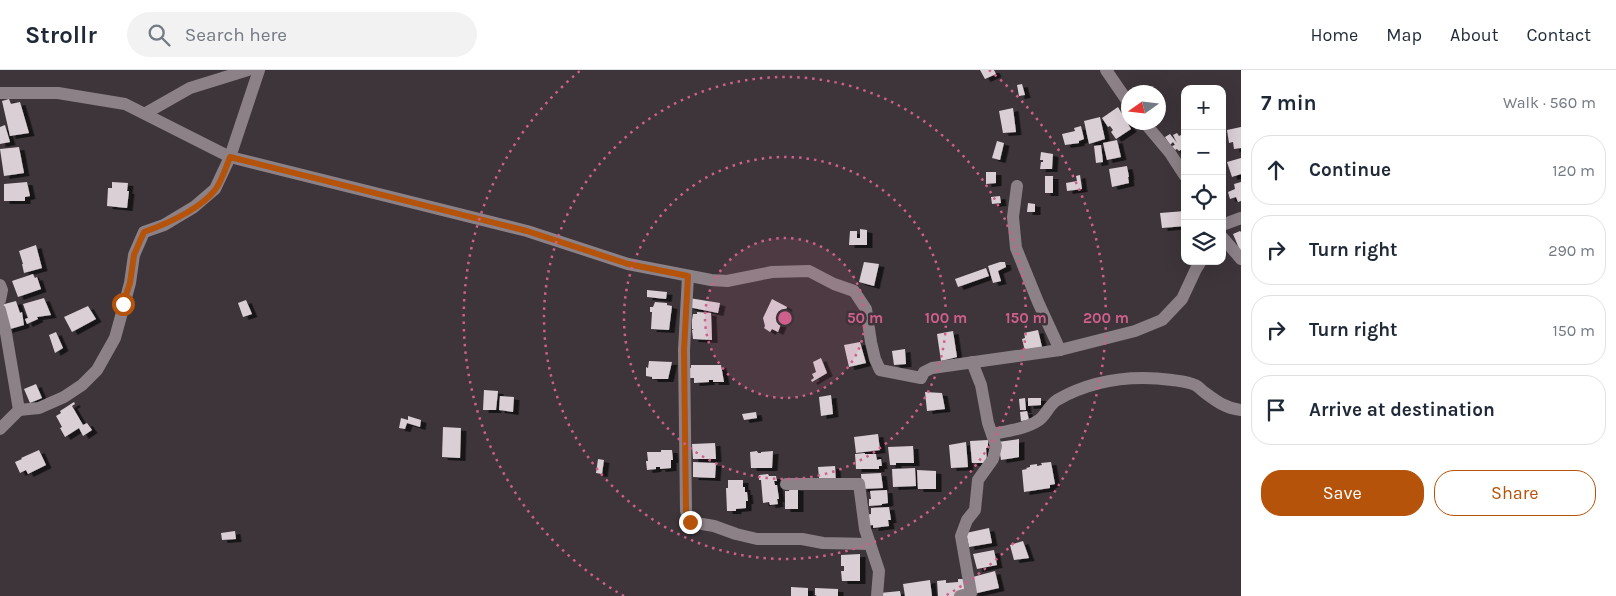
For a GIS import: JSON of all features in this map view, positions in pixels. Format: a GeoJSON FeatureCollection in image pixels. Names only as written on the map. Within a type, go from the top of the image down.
{"type":"FeatureCollection","features":[{"type":"Feature","properties":{"kind":"street"},"geometry":{"type":"LineString","coordinates":[[146,113],[190,88],[248,70]]}},
{"type":"Feature","properties":{"kind":"street"},"geometry":{"type":"LineString","coordinates":[[0,429],[19,410],[40,408],[64,397],[82,385],[97,370],[115,338],[130,283],[134,255],[144,232],[164,225],[194,207],[215,189],[230,157],[259,70]]}},
{"type":"Feature","properties":{"kind":"street"},"geometry":{"type":"LineString","coordinates":[[1106,70],[1121,92]]}},
{"type":"Feature","properties":{"kind":"street"},"geometry":{"type":"LineString","coordinates":[[0,93],[58,94],[125,104],[230,157],[527,231],[628,264],[688,276],[727,281],[772,272],[809,271],[834,284],[854,291],[866,309],[875,359],[880,370],[921,378],[924,372],[932,368],[1028,356],[1135,331],[1162,320],[1182,299],[1198,265]]}},
{"type":"Feature","properties":{"kind":"street"},"geometry":{"type":"LineString","coordinates":[[1151,130],[1170,153],[1184,175]]}},
{"type":"Feature","properties":{"kind":"street"},"geometry":{"type":"LineString","coordinates":[[1017,186],[1013,217],[1016,248],[1060,350]]}},
{"type":"Feature","properties":{"kind":"street"},"geometry":{"type":"LineString","coordinates":[[1226,224],[1241,218]]}},
{"type":"Feature","properties":{"kind":"street"},"geometry":{"type":"LineString","coordinates":[[1226,242],[1241,259]]}},
{"type":"Feature","properties":{"kind":"street"},"geometry":{"type":"LineString","coordinates":[[688,276],[684,350],[686,511],[690,522],[714,526],[756,539],[802,538],[823,543],[870,544]]}},
{"type":"Feature","properties":{"kind":"street"},"geometry":{"type":"LineString","coordinates":[[0,285],[2,290],[0,300]]}},
{"type":"Feature","properties":{"kind":"street"},"geometry":{"type":"LineString","coordinates":[[0,310],[3,334],[19,410]]}},
{"type":"Feature","properties":{"kind":"street"},"geometry":{"type":"LineString","coordinates":[[960,596],[971,593],[961,536],[967,520],[974,510],[978,480],[994,458],[996,446],[988,423],[984,398],[972,362]]}},
{"type":"Feature","properties":{"kind":"street"},"geometry":{"type":"LineString","coordinates":[[992,434],[1009,431],[1035,422],[1041,419],[1049,407],[1057,400],[1098,383],[1134,378],[1172,380],[1195,385],[1227,408],[1241,410]]}},
{"type":"Feature","properties":{"kind":"street"},"geometry":{"type":"LineString","coordinates":[[786,484],[859,484],[864,529],[879,571],[877,596]]}},
{"type":"Feature","properties":{"kind":"building"},"geometry":{"type":"Polygon","coordinates":[[[980,70],[994,70],[996,74],[985,79],[980,70]]]}},
{"type":"Feature","properties":{"kind":"building"},"geometry":{"type":"Polygon","coordinates":[[[1022,84],[1025,95],[1019,96],[1017,85],[1022,84]]]}},
{"type":"Feature","properties":{"kind":"building"},"geometry":{"type":"Polygon","coordinates":[[[9,99],[11,104],[20,102],[29,133],[10,136],[2,101],[9,99]]]}},
{"type":"Feature","properties":{"kind":"building"},"geometry":{"type":"Polygon","coordinates":[[[1118,107],[1121,112],[1121,130],[1130,130],[1116,139],[1111,132],[1113,130],[1110,126],[1108,127],[1102,118],[1118,107]]]}},
{"type":"Feature","properties":{"kind":"building"},"geometry":{"type":"Polygon","coordinates":[[[1013,108],[1016,132],[1003,133],[999,111],[1013,108]]]}},
{"type":"Feature","properties":{"kind":"building"},"geometry":{"type":"Polygon","coordinates":[[[1100,117],[1105,139],[1089,144],[1084,121],[1100,117]]]}},
{"type":"Feature","properties":{"kind":"building"},"geometry":{"type":"Polygon","coordinates":[[[5,125],[10,142],[0,144],[0,127],[5,125]]]}},
{"type":"Feature","properties":{"kind":"building"},"geometry":{"type":"Polygon","coordinates":[[[1081,126],[1084,139],[1079,141],[1079,143],[1065,145],[1062,134],[1075,131],[1074,128],[1081,126]]]}},
{"type":"Feature","properties":{"kind":"building"},"geometry":{"type":"Polygon","coordinates":[[[1241,127],[1241,148],[1234,149],[1233,142],[1229,143],[1227,130],[1241,127]]]}},
{"type":"Feature","properties":{"kind":"building"},"geometry":{"type":"Polygon","coordinates":[[[1177,133],[1179,136],[1181,135],[1181,150],[1179,151],[1175,150],[1172,146],[1175,145],[1173,142],[1170,145],[1165,137],[1170,134],[1177,143],[1173,135],[1177,133]]]}},
{"type":"Feature","properties":{"kind":"building"},"geometry":{"type":"Polygon","coordinates":[[[1117,140],[1121,157],[1107,160],[1103,143],[1117,140]]]}},
{"type":"Feature","properties":{"kind":"building"},"geometry":{"type":"Polygon","coordinates":[[[997,141],[1004,143],[1000,160],[992,158],[997,141]]]}},
{"type":"Feature","properties":{"kind":"building"},"geometry":{"type":"Polygon","coordinates":[[[1101,145],[1103,162],[1096,163],[1094,146],[1101,145]]]}},
{"type":"Feature","properties":{"kind":"building"},"geometry":{"type":"Polygon","coordinates":[[[19,147],[24,173],[4,176],[0,149],[19,147]]]}},
{"type":"Feature","properties":{"kind":"building"},"geometry":{"type":"Polygon","coordinates":[[[1041,152],[1053,154],[1052,169],[1040,169],[1041,162],[1043,162],[1043,160],[1040,160],[1041,152]]]}},
{"type":"Feature","properties":{"kind":"building"},"geometry":{"type":"Polygon","coordinates":[[[1241,158],[1241,174],[1232,177],[1227,162],[1241,158]]]}},
{"type":"Feature","properties":{"kind":"building"},"geometry":{"type":"Polygon","coordinates":[[[1127,166],[1129,183],[1112,187],[1109,169],[1127,166]]]}},
{"type":"Feature","properties":{"kind":"building"},"geometry":{"type":"Polygon","coordinates":[[[986,172],[996,172],[996,183],[986,184],[986,172]]]}},
{"type":"Feature","properties":{"kind":"building"},"geometry":{"type":"Polygon","coordinates":[[[1080,175],[1082,189],[1067,191],[1066,183],[1077,181],[1076,176],[1080,175]]]}},
{"type":"Feature","properties":{"kind":"building"},"geometry":{"type":"Polygon","coordinates":[[[1045,176],[1053,176],[1053,193],[1045,193],[1045,176]]]}},
{"type":"Feature","properties":{"kind":"building"},"geometry":{"type":"Polygon","coordinates":[[[27,182],[30,196],[25,197],[25,201],[4,201],[4,184],[27,182]]]}},
{"type":"Feature","properties":{"kind":"building"},"geometry":{"type":"Polygon","coordinates":[[[112,182],[128,183],[127,208],[107,206],[108,188],[112,188],[112,182]]]}},
{"type":"Feature","properties":{"kind":"building"},"geometry":{"type":"Polygon","coordinates":[[[1241,182],[1241,201],[1238,202],[1236,197],[1230,199],[1228,192],[1235,189],[1234,184],[1241,182]]]}},
{"type":"Feature","properties":{"kind":"building"},"geometry":{"type":"Polygon","coordinates":[[[1000,196],[1001,203],[992,204],[991,197],[1000,196]]]}},
{"type":"Feature","properties":{"kind":"building"},"geometry":{"type":"Polygon","coordinates":[[[1028,203],[1035,204],[1035,212],[1027,212],[1028,203]]]}},
{"type":"Feature","properties":{"kind":"building"},"geometry":{"type":"Polygon","coordinates":[[[1181,211],[1181,226],[1162,228],[1160,213],[1181,211]]]}},
{"type":"Feature","properties":{"kind":"building"},"geometry":{"type":"Polygon","coordinates":[[[860,229],[867,230],[867,245],[849,245],[850,231],[857,231],[857,238],[860,238],[860,229]]]}},
{"type":"Feature","properties":{"kind":"building"},"geometry":{"type":"Polygon","coordinates":[[[1241,232],[1241,253],[1233,234],[1241,232]]]}},
{"type":"Feature","properties":{"kind":"building"},"geometry":{"type":"Polygon","coordinates":[[[36,245],[42,268],[24,273],[19,251],[36,245]]]}},
{"type":"Feature","properties":{"kind":"building"},"geometry":{"type":"Polygon","coordinates":[[[864,262],[879,264],[874,286],[859,282],[864,262]]]}},
{"type":"Feature","properties":{"kind":"building"},"geometry":{"type":"Polygon","coordinates":[[[1005,262],[1006,267],[998,271],[1001,281],[993,283],[988,266],[1005,262]]]}},
{"type":"Feature","properties":{"kind":"building"},"geometry":{"type":"Polygon","coordinates":[[[986,268],[989,276],[958,287],[955,279],[986,268]]]}},
{"type":"Feature","properties":{"kind":"building"},"geometry":{"type":"Polygon","coordinates":[[[33,274],[35,278],[37,277],[41,289],[18,297],[12,281],[33,274]]]}},
{"type":"Feature","properties":{"kind":"building"},"geometry":{"type":"Polygon","coordinates":[[[647,290],[667,292],[666,299],[647,297],[647,290]]]}},
{"type":"Feature","properties":{"kind":"building"},"geometry":{"type":"Polygon","coordinates":[[[44,298],[51,315],[37,317],[38,319],[27,324],[25,319],[28,318],[23,304],[44,298]]]}},
{"type":"Feature","properties":{"kind":"building"},"geometry":{"type":"Polygon","coordinates":[[[689,298],[720,303],[718,313],[688,307],[689,298]]]}},
{"type":"Feature","properties":{"kind":"building"},"geometry":{"type":"Polygon","coordinates":[[[772,299],[787,307],[779,323],[781,324],[778,332],[772,329],[770,332],[764,328],[763,318],[772,299]]]}},
{"type":"Feature","properties":{"kind":"building"},"geometry":{"type":"Polygon","coordinates":[[[246,300],[252,314],[243,317],[238,303],[246,300]]]}},
{"type":"Feature","properties":{"kind":"building"},"geometry":{"type":"Polygon","coordinates":[[[16,301],[20,313],[22,312],[24,325],[7,330],[1,305],[16,301]]]}},
{"type":"Feature","properties":{"kind":"building"},"geometry":{"type":"Polygon","coordinates":[[[655,302],[667,303],[667,305],[672,306],[669,330],[651,329],[652,312],[650,312],[650,307],[653,307],[655,302]]]}},
{"type":"Feature","properties":{"kind":"building"},"geometry":{"type":"Polygon","coordinates":[[[88,306],[96,319],[72,332],[64,317],[88,306]]]}},
{"type":"Feature","properties":{"kind":"building"},"geometry":{"type":"Polygon","coordinates":[[[697,312],[711,313],[712,340],[693,339],[692,330],[694,329],[692,329],[692,320],[693,314],[697,314],[697,312]]]}},
{"type":"Feature","properties":{"kind":"building"},"geometry":{"type":"Polygon","coordinates":[[[1038,330],[1042,347],[1025,351],[1022,339],[1025,338],[1024,333],[1038,330]]]}},
{"type":"Feature","properties":{"kind":"building"},"geometry":{"type":"Polygon","coordinates":[[[953,331],[957,357],[941,361],[937,334],[953,331]]]}},
{"type":"Feature","properties":{"kind":"building"},"geometry":{"type":"Polygon","coordinates":[[[56,332],[63,348],[55,353],[49,335],[56,332]]]}},
{"type":"Feature","properties":{"kind":"building"},"geometry":{"type":"Polygon","coordinates":[[[860,342],[866,363],[849,367],[844,345],[860,342]]]}},
{"type":"Feature","properties":{"kind":"building"},"geometry":{"type":"Polygon","coordinates":[[[905,349],[906,364],[894,365],[892,351],[905,349]]]}},
{"type":"Feature","properties":{"kind":"building"},"geometry":{"type":"Polygon","coordinates":[[[821,358],[827,373],[812,382],[811,380],[814,378],[812,374],[816,372],[813,362],[821,358]]]}},
{"type":"Feature","properties":{"kind":"building"},"geometry":{"type":"Polygon","coordinates":[[[649,361],[672,362],[668,379],[652,379],[652,377],[646,376],[646,367],[648,368],[649,361]]]}},
{"type":"Feature","properties":{"kind":"building"},"geometry":{"type":"Polygon","coordinates":[[[691,365],[721,365],[724,382],[709,380],[709,382],[694,383],[694,378],[690,378],[689,368],[691,368],[691,365]]]}},
{"type":"Feature","properties":{"kind":"building"},"geometry":{"type":"Polygon","coordinates":[[[36,384],[42,398],[30,403],[24,389],[36,384]]]}},
{"type":"Feature","properties":{"kind":"building"},"geometry":{"type":"Polygon","coordinates":[[[484,390],[498,391],[496,410],[483,410],[484,390]]]}},
{"type":"Feature","properties":{"kind":"building"},"geometry":{"type":"Polygon","coordinates":[[[925,392],[942,393],[945,409],[927,411],[925,392]]]}},
{"type":"Feature","properties":{"kind":"building"},"geometry":{"type":"Polygon","coordinates":[[[831,395],[833,414],[821,416],[819,397],[831,395]]]}},
{"type":"Feature","properties":{"kind":"building"},"geometry":{"type":"Polygon","coordinates":[[[500,396],[514,397],[513,412],[499,410],[500,396]]]}},
{"type":"Feature","properties":{"kind":"building"},"geometry":{"type":"Polygon","coordinates":[[[1025,398],[1026,410],[1020,410],[1019,399],[1025,398]]]}},
{"type":"Feature","properties":{"kind":"building"},"geometry":{"type":"Polygon","coordinates":[[[1028,398],[1041,398],[1041,405],[1028,406],[1028,398]]]}},
{"type":"Feature","properties":{"kind":"building"},"geometry":{"type":"Polygon","coordinates":[[[74,402],[75,404],[72,406],[83,425],[87,423],[92,430],[83,436],[79,428],[65,437],[56,416],[74,402]]]}},
{"type":"Feature","properties":{"kind":"building"},"geometry":{"type":"Polygon","coordinates":[[[1027,411],[1029,420],[1021,421],[1020,412],[1027,411]]]}},
{"type":"Feature","properties":{"kind":"building"},"geometry":{"type":"Polygon","coordinates":[[[756,412],[757,418],[744,420],[742,414],[756,412]]]}},
{"type":"Feature","properties":{"kind":"building"},"geometry":{"type":"Polygon","coordinates":[[[408,416],[421,420],[420,427],[407,423],[405,429],[399,428],[401,418],[408,420],[408,416]]]}},
{"type":"Feature","properties":{"kind":"building"},"geometry":{"type":"Polygon","coordinates":[[[443,427],[461,428],[460,458],[442,457],[443,427]]]}},
{"type":"Feature","properties":{"kind":"building"},"geometry":{"type":"Polygon","coordinates":[[[878,434],[880,450],[856,453],[854,437],[878,434]]]}},
{"type":"Feature","properties":{"kind":"building"},"geometry":{"type":"Polygon","coordinates":[[[1019,439],[1019,457],[1001,460],[998,442],[1019,439]]]}},
{"type":"Feature","properties":{"kind":"building"},"geometry":{"type":"Polygon","coordinates":[[[988,440],[988,448],[986,448],[987,463],[972,463],[970,441],[988,440]]]}},
{"type":"Feature","properties":{"kind":"building"},"geometry":{"type":"Polygon","coordinates":[[[966,442],[968,467],[951,468],[949,445],[966,442]]]}},
{"type":"Feature","properties":{"kind":"building"},"geometry":{"type":"Polygon","coordinates":[[[715,443],[716,459],[693,459],[692,444],[715,443]]]}},
{"type":"Feature","properties":{"kind":"building"},"geometry":{"type":"Polygon","coordinates":[[[913,446],[914,463],[890,465],[888,447],[913,446]]]}},
{"type":"Feature","properties":{"kind":"building"},"geometry":{"type":"Polygon","coordinates":[[[39,450],[46,465],[28,474],[26,470],[20,473],[15,462],[39,450]]]}},
{"type":"Feature","properties":{"kind":"building"},"geometry":{"type":"Polygon","coordinates":[[[661,450],[672,450],[673,460],[671,460],[671,468],[660,469],[660,467],[656,467],[656,469],[647,470],[647,452],[661,452],[661,450]]]}},
{"type":"Feature","properties":{"kind":"building"},"geometry":{"type":"Polygon","coordinates":[[[757,451],[761,453],[773,451],[772,468],[751,468],[750,452],[757,451]]]}},
{"type":"Feature","properties":{"kind":"building"},"geometry":{"type":"Polygon","coordinates":[[[855,454],[876,454],[877,460],[881,459],[882,466],[879,466],[879,469],[856,469],[855,454]]]}},
{"type":"Feature","properties":{"kind":"building"},"geometry":{"type":"Polygon","coordinates":[[[598,459],[604,460],[602,474],[596,473],[598,459]]]}},
{"type":"Feature","properties":{"kind":"building"},"geometry":{"type":"Polygon","coordinates":[[[693,462],[716,463],[715,478],[693,477],[693,462]]]}},
{"type":"Feature","properties":{"kind":"building"},"geometry":{"type":"Polygon","coordinates":[[[1051,462],[1055,484],[1050,485],[1050,488],[1024,492],[1022,470],[1027,469],[1030,465],[1037,464],[1037,466],[1042,465],[1041,463],[1051,462]]]}},
{"type":"Feature","properties":{"kind":"building"},"geometry":{"type":"Polygon","coordinates":[[[835,466],[836,483],[819,478],[818,467],[835,466]]]}},
{"type":"Feature","properties":{"kind":"building"},"geometry":{"type":"Polygon","coordinates":[[[915,468],[916,486],[893,487],[892,469],[915,468]]]}},
{"type":"Feature","properties":{"kind":"building"},"geometry":{"type":"Polygon","coordinates":[[[917,470],[936,471],[936,489],[918,489],[917,470]]]}},
{"type":"Feature","properties":{"kind":"building"},"geometry":{"type":"Polygon","coordinates":[[[881,473],[883,488],[862,489],[861,474],[881,473]]]}},
{"type":"Feature","properties":{"kind":"building"},"geometry":{"type":"Polygon","coordinates":[[[768,474],[769,476],[776,476],[777,481],[774,481],[775,485],[777,485],[778,504],[770,505],[769,502],[763,503],[759,475],[768,474]]]}},
{"type":"Feature","properties":{"kind":"building"},"geometry":{"type":"Polygon","coordinates":[[[728,480],[743,480],[743,487],[745,487],[745,492],[747,492],[748,501],[746,501],[746,508],[727,511],[726,488],[728,488],[728,480]]]}},
{"type":"Feature","properties":{"kind":"building"},"geometry":{"type":"Polygon","coordinates":[[[790,487],[798,488],[798,509],[785,509],[785,491],[789,491],[790,487]]]}},
{"type":"Feature","properties":{"kind":"building"},"geometry":{"type":"Polygon","coordinates":[[[887,490],[888,503],[869,506],[869,499],[871,499],[870,491],[887,490]]]}},
{"type":"Feature","properties":{"kind":"building"},"geometry":{"type":"Polygon","coordinates":[[[889,507],[891,520],[888,520],[889,526],[873,528],[873,525],[866,526],[865,515],[871,514],[871,508],[889,507]]]}},
{"type":"Feature","properties":{"kind":"building"},"geometry":{"type":"Polygon","coordinates":[[[989,528],[992,543],[969,547],[966,533],[989,528]]]}},
{"type":"Feature","properties":{"kind":"building"},"geometry":{"type":"Polygon","coordinates":[[[235,531],[236,539],[222,540],[221,533],[235,531]]]}},
{"type":"Feature","properties":{"kind":"building"},"geometry":{"type":"Polygon","coordinates":[[[1023,541],[1029,558],[1014,560],[1010,545],[1023,541]]]}},
{"type":"Feature","properties":{"kind":"building"},"geometry":{"type":"Polygon","coordinates":[[[994,550],[997,565],[977,569],[973,554],[994,550]]]}},
{"type":"Feature","properties":{"kind":"building"},"geometry":{"type":"Polygon","coordinates":[[[860,554],[860,581],[842,581],[841,571],[844,571],[844,566],[841,566],[841,555],[860,554]]]}},
{"type":"Feature","properties":{"kind":"building"},"geometry":{"type":"Polygon","coordinates":[[[995,571],[999,588],[973,594],[969,578],[995,571]]]}},
{"type":"Feature","properties":{"kind":"building"},"geometry":{"type":"Polygon","coordinates":[[[958,579],[965,579],[966,593],[955,596],[938,596],[937,581],[946,580],[946,583],[958,582],[958,579]]]}},
{"type":"Feature","properties":{"kind":"building"},"geometry":{"type":"Polygon","coordinates":[[[930,580],[932,596],[905,596],[903,584],[930,580]]]}},
{"type":"Feature","properties":{"kind":"building"},"geometry":{"type":"Polygon","coordinates":[[[791,587],[808,588],[808,596],[791,596],[791,587]]]}},
{"type":"Feature","properties":{"kind":"building"},"geometry":{"type":"Polygon","coordinates":[[[815,588],[838,589],[838,596],[817,596],[815,595],[815,588]]]}},
{"type":"Feature","properties":{"kind":"building"},"geometry":{"type":"Polygon","coordinates":[[[900,591],[901,596],[881,596],[880,593],[900,591]]]}},
{"type":"Feature","properties":{"kind":"route"},"geometry":{"type":"LineString","coordinates":[[123,304],[130,283],[134,255],[144,232],[164,225],[194,207],[215,189],[230,157],[527,231],[628,264],[688,276],[684,350],[686,511],[690,522]]}}]}
